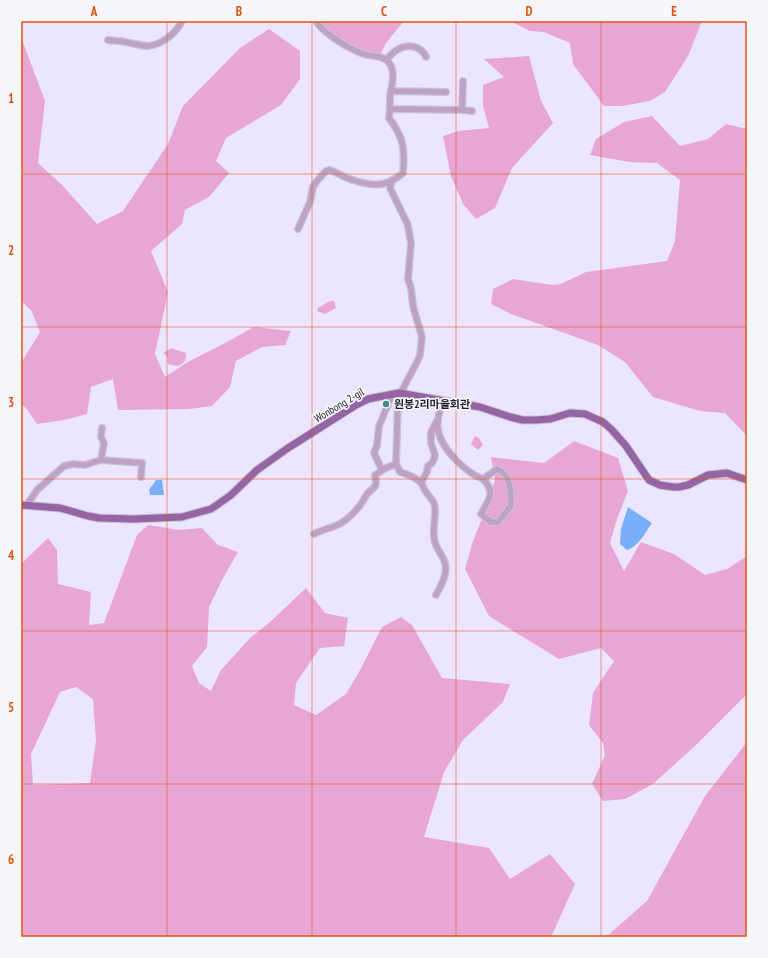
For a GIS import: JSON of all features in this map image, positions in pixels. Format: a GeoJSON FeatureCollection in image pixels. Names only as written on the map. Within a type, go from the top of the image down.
{"type":"FeatureCollection","features":[{"type":"Feature","properties":{"kind":"main road","name":"Wonbong 2-gil"},"geometry":{"type":"LineString","coordinates":[[24,505],[60,508],[99,518],[134,519],[182,517],[211,509],[231,495],[257,470],[288,448],[343,413],[368,399],[396,394],[480,406],[523,420],[550,419],[570,413],[578,413],[593,417],[603,422],[612,430],[626,446],[649,480],[660,485],[679,487],[688,485],[708,475],[728,473],[747,480]]}},
{"type":"Feature","properties":{"kind":"street"},"geometry":{"type":"LineString","coordinates":[[108,40],[147,46],[155,45],[175,32],[179,28],[182,21]]}},
{"type":"Feature","properties":{"kind":"street"},"geometry":{"type":"LineString","coordinates":[[298,229],[310,202],[313,187],[326,171],[330,170],[346,178],[378,186],[404,173],[403,141],[389,118],[391,109],[393,69],[387,59],[362,54],[329,35],[316,21]]}},
{"type":"Feature","properties":{"kind":"street"},"geometry":{"type":"LineString","coordinates":[[387,59],[397,50],[411,46],[421,49],[426,56]]}},
{"type":"Feature","properties":{"kind":"street"},"geometry":{"type":"LineString","coordinates":[[462,110],[463,81]]}},
{"type":"Feature","properties":{"kind":"street"},"geometry":{"type":"LineString","coordinates":[[391,91],[446,92]]}},
{"type":"Feature","properties":{"kind":"street"},"geometry":{"type":"LineString","coordinates":[[391,109],[472,111]]}},
{"type":"Feature","properties":{"kind":"street"},"geometry":{"type":"LineString","coordinates":[[382,470],[374,453],[377,445],[379,426],[396,394],[419,358],[422,337],[413,306],[411,288],[408,279],[411,242],[410,231],[408,223],[390,188],[392,180]]}},
{"type":"Feature","properties":{"kind":"street"},"geometry":{"type":"LineString","coordinates":[[396,394],[396,464],[400,472],[421,482],[426,492],[434,501],[434,539],[438,551],[446,565],[444,577],[436,595]]}},
{"type":"Feature","properties":{"kind":"street"},"geometry":{"type":"LineString","coordinates":[[442,401],[438,419],[438,430],[444,445],[473,475],[484,479],[490,489],[491,498],[481,514],[491,522],[498,522],[511,506],[511,494],[508,480],[502,471],[497,468],[484,479]]}},
{"type":"Feature","properties":{"kind":"street"},"geometry":{"type":"LineString","coordinates":[[421,482],[427,472],[428,466],[434,459],[435,455],[431,443],[431,432],[438,419]]}},
{"type":"Feature","properties":{"kind":"street"},"geometry":{"type":"LineString","coordinates":[[101,460],[104,443],[101,437],[102,428]]}},
{"type":"Feature","properties":{"kind":"street"},"geometry":{"type":"LineString","coordinates":[[24,505],[37,490],[64,466],[73,464],[85,466],[101,460],[142,463],[141,477]]}},
{"type":"Feature","properties":{"kind":"street"},"geometry":{"type":"LineString","coordinates":[[314,534],[334,527],[349,518],[359,507],[368,493],[377,484],[375,475],[396,464]]}},
{"type":"Feature","properties":{"kind":"shaded area"},"geometry":{"type":"Polygon","coordinates":[[[320,21],[404,21],[386,43],[381,53],[364,51],[354,47],[331,33],[320,21]]]}},
{"type":"Feature","properties":{"kind":"shaded area"},"geometry":{"type":"Polygon","coordinates":[[[510,21],[702,21],[688,56],[665,92],[650,101],[622,106],[604,106],[573,64],[570,43],[544,32],[530,31],[510,21]]]}},
{"type":"Feature","properties":{"kind":"shaded area"},"geometry":{"type":"Polygon","coordinates":[[[269,29],[300,51],[300,79],[281,105],[226,138],[216,161],[229,173],[209,197],[185,210],[182,224],[151,251],[168,292],[155,354],[165,377],[186,363],[254,327],[291,331],[285,345],[262,347],[236,361],[230,387],[212,406],[189,409],[118,410],[113,379],[91,387],[87,414],[64,420],[37,424],[27,409],[21,404],[21,363],[40,332],[31,310],[21,301],[21,37],[45,101],[38,163],[62,185],[97,224],[123,211],[168,144],[183,106],[240,48],[269,29]]]}},
{"type":"Feature","properties":{"kind":"shaded area"},"geometry":{"type":"Polygon","coordinates":[[[529,56],[541,101],[553,123],[512,168],[495,208],[476,219],[463,204],[451,176],[443,136],[458,131],[489,128],[483,106],[483,85],[504,77],[484,59],[529,56]]]}},
{"type":"Feature","properties":{"kind":"shaded area"},"geometry":{"type":"Polygon","coordinates":[[[652,116],[680,146],[708,139],[726,124],[747,129],[747,436],[725,413],[700,411],[653,397],[625,362],[598,345],[511,314],[491,304],[493,289],[513,279],[552,285],[561,284],[586,272],[667,261],[675,241],[680,180],[657,163],[629,162],[590,155],[596,139],[624,122],[652,116]]]}},
{"type":"Feature","properties":{"kind":"shaded area"},"geometry":{"type":"Polygon","coordinates":[[[330,301],[334,301],[336,308],[325,314],[317,311],[318,308],[330,301]]]}},
{"type":"Feature","properties":{"kind":"shaded area"},"geometry":{"type":"Polygon","coordinates":[[[171,348],[186,353],[185,360],[182,364],[177,366],[168,364],[167,356],[163,353],[171,348]]]}},
{"type":"Feature","properties":{"kind":"shaded area"},"geometry":{"type":"Polygon","coordinates":[[[475,436],[479,438],[483,445],[478,450],[471,444],[475,436]]]}},
{"type":"Feature","properties":{"kind":"shaded area"},"geometry":{"type":"Polygon","coordinates":[[[574,441],[618,458],[628,491],[617,519],[610,543],[624,571],[641,542],[674,554],[705,575],[727,569],[747,556],[747,694],[696,745],[653,784],[625,799],[603,801],[592,784],[605,755],[603,743],[589,725],[593,693],[614,661],[601,648],[559,659],[489,616],[465,569],[472,544],[495,480],[491,457],[544,463],[574,441]]]}},
{"type":"Feature","properties":{"kind":"shaded area"},"geometry":{"type":"Polygon","coordinates":[[[148,525],[179,530],[202,528],[218,545],[238,552],[209,607],[207,647],[192,666],[199,683],[211,691],[221,670],[251,637],[269,623],[306,588],[325,613],[348,618],[344,646],[320,648],[296,683],[294,705],[316,715],[346,694],[382,627],[401,617],[412,625],[442,678],[510,684],[503,702],[463,740],[444,772],[424,837],[489,848],[510,879],[550,854],[575,884],[551,937],[21,937],[21,564],[48,538],[57,550],[58,584],[91,592],[89,625],[104,623],[137,535],[148,525]],[[76,687],[60,692],[31,754],[33,785],[90,783],[96,740],[93,699],[76,687]]]}},
{"type":"Feature","properties":{"kind":"shaded area"},"geometry":{"type":"Polygon","coordinates":[[[747,742],[747,937],[606,937],[647,901],[705,796],[747,742]]]}},
{"type":"Feature","properties":{"kind":"water"},"geometry":{"type":"Polygon","coordinates":[[[156,480],[162,480],[164,495],[150,495],[149,490],[156,480]]]}},
{"type":"Feature","properties":{"kind":"water"},"geometry":{"type":"Polygon","coordinates":[[[628,507],[652,523],[638,543],[627,550],[620,544],[621,529],[628,507]]]}},
{"type":"Feature","properties":{"kind":"place","name":"원봉2리마을회관"},"geometry":{"type":"Point","coordinates":[386,404]}}]}
